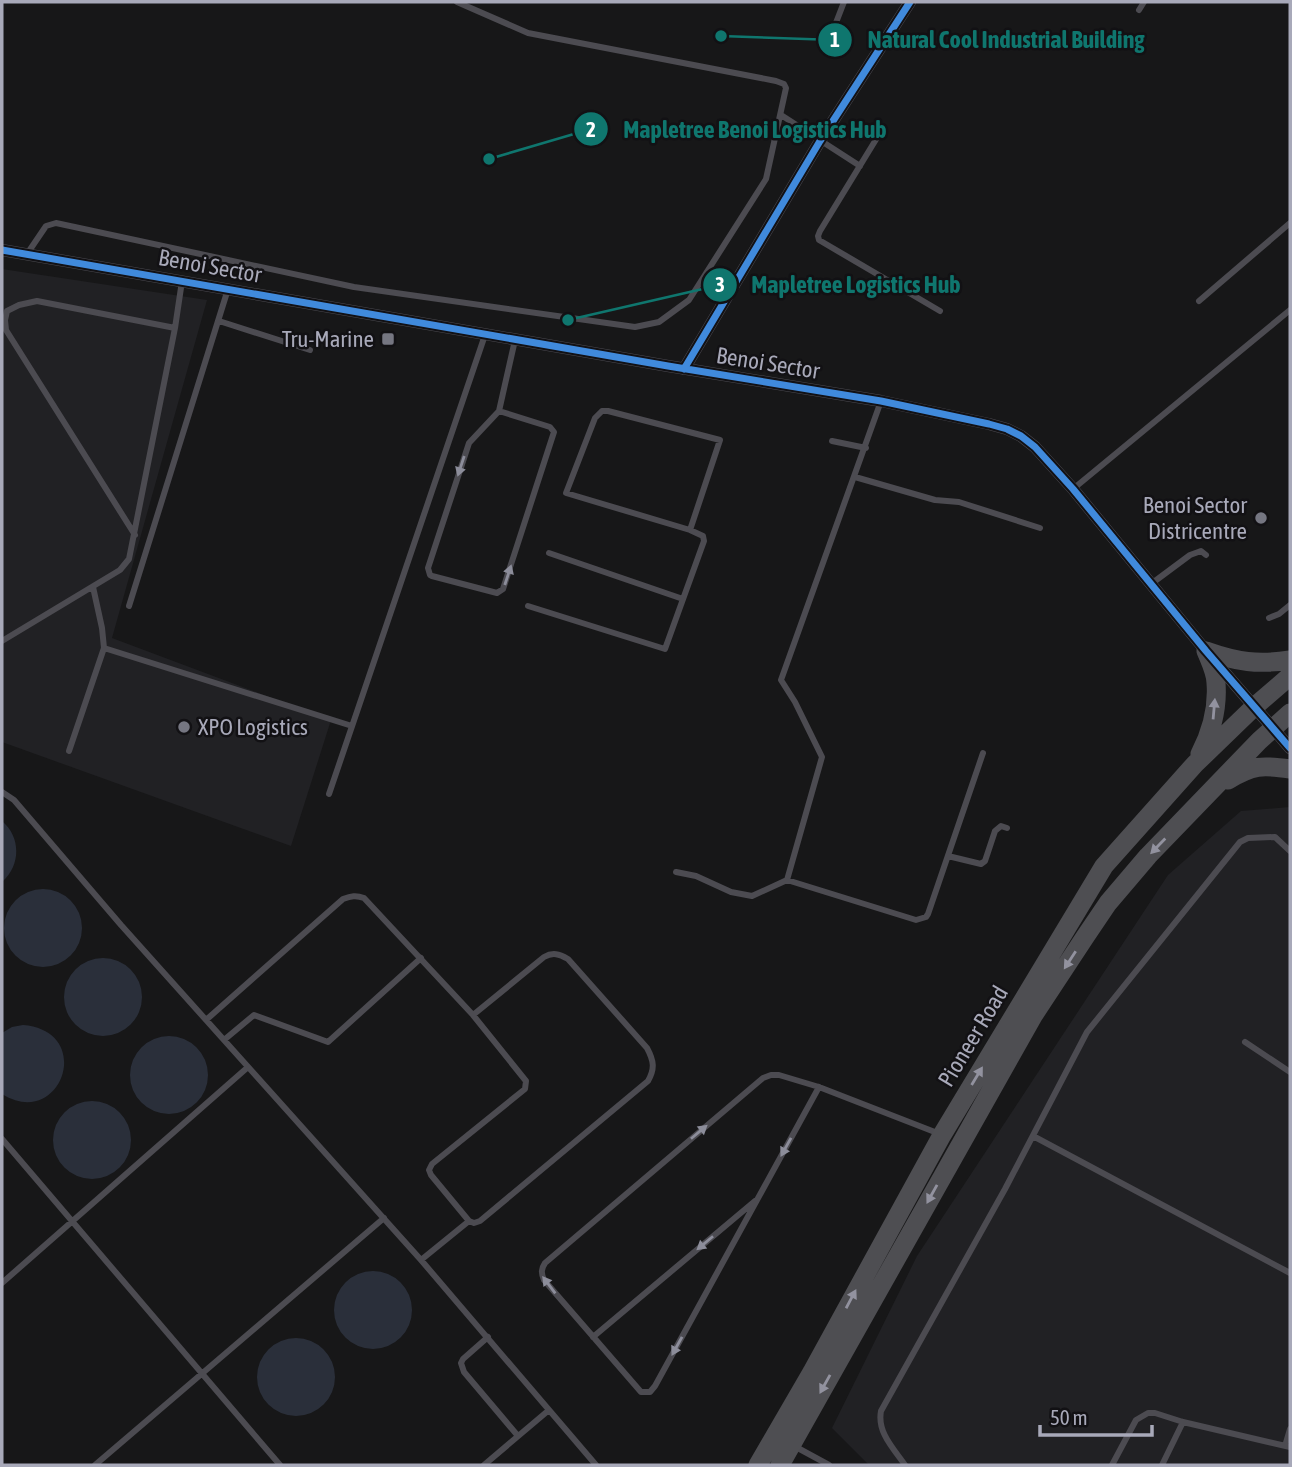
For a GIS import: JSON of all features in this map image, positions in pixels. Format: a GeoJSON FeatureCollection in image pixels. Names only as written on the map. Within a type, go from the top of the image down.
{"type":"FeatureCollection","features":[{"type":"Feature","properties":{"kind":"main road"},"geometry":{"type":"LineString","coordinates":[[1206,651],[1250,663],[1290,660]]}},
{"type":"Feature","properties":{"kind":"main road"},"geometry":{"type":"LineString","coordinates":[[1195,765],[1210,734],[1215,714],[1216,681],[1206,651]]}},
{"type":"Feature","properties":{"kind":"main road","name":"Pioneer Road"},"geometry":{"type":"LineString","coordinates":[[780,1465],[783,1440],[812,1372],[942,1135],[1104,866],[1195,765],[1290,676]]}},
{"type":"Feature","properties":{"kind":"main road","name":"Pioneer Road"},"geometry":{"type":"LineString","coordinates":[[758,1465],[783,1440],[966,1134],[1033,1016],[1108,903],[1205,797],[1290,713]]}},
{"type":"Feature","properties":{"kind":"main road"},"geometry":{"type":"LineString","coordinates":[[1205,797],[1244,771],[1262,765],[1290,769]]}},
{"type":"Feature","properties":{"kind":"street"},"geometry":{"type":"LineString","coordinates":[[684,369],[820,141],[911,2]]}},
{"type":"Feature","properties":{"kind":"street","name":"Benoi Sector"},"geometry":{"type":"LineString","coordinates":[[2,250],[881,401],[1007,429],[1035,447],[1073,489],[1290,748]]}},
{"type":"Feature","properties":{"kind":"lane"},"geometry":{"type":"LineString","coordinates":[[27,254],[46,226],[56,223],[354,287],[635,327],[659,322],[689,300],[765,179],[781,115],[785,84],[528,33],[457,2]]}},
{"type":"Feature","properties":{"kind":"lane"},"geometry":{"type":"LineString","coordinates":[[832,33],[844,2]]}},
{"type":"Feature","properties":{"kind":"lane"},"geometry":{"type":"LineString","coordinates":[[1139,10],[1144,2]]}},
{"type":"Feature","properties":{"kind":"lane"},"geometry":{"type":"LineString","coordinates":[[781,115],[860,166]]}},
{"type":"Feature","properties":{"kind":"lane"},"geometry":{"type":"LineString","coordinates":[[883,128],[820,231],[819,240],[940,311]]}},
{"type":"Feature","properties":{"kind":"lane"},"geometry":{"type":"LineString","coordinates":[[1199,301],[1290,223]]}},
{"type":"Feature","properties":{"kind":"lane"},"geometry":{"type":"LineString","coordinates":[[2,641],[120,570],[129,559],[182,280]]}},
{"type":"Feature","properties":{"kind":"lane"},"geometry":{"type":"LineString","coordinates":[[129,606],[228,289]]}},
{"type":"Feature","properties":{"kind":"lane"},"geometry":{"type":"LineString","coordinates":[[135,535],[6,330],[5,320],[7,311],[19,304],[37,301],[175,328]]}},
{"type":"Feature","properties":{"kind":"lane"},"geometry":{"type":"LineString","coordinates":[[1073,489],[1290,310]]}},
{"type":"Feature","properties":{"kind":"lane"},"geometry":{"type":"LineString","coordinates":[[219,321],[310,350]]}},
{"type":"Feature","properties":{"kind":"lane"},"geometry":{"type":"LineString","coordinates":[[329,794],[485,334]]}},
{"type":"Feature","properties":{"kind":"lane"},"geometry":{"type":"LineString","coordinates":[[499,411],[550,427],[554,432],[503,589],[498,593],[432,576],[428,568],[469,443],[499,411],[516,339]]}},
{"type":"Feature","properties":{"kind":"lane"},"geometry":{"type":"LineString","coordinates":[[787,880],[822,757],[781,680],[881,401]]}},
{"type":"Feature","properties":{"kind":"lane"},"geometry":{"type":"LineString","coordinates":[[528,606],[666,649],[704,541],[703,535],[566,493],[598,414],[602,411],[720,439],[690,530]]}},
{"type":"Feature","properties":{"kind":"lane"},"geometry":{"type":"LineString","coordinates":[[832,441],[866,448]]}},
{"type":"Feature","properties":{"kind":"lane"},"geometry":{"type":"LineString","coordinates":[[855,477],[935,500],[959,502],[1040,528]]}},
{"type":"Feature","properties":{"kind":"lane"},"geometry":{"type":"LineString","coordinates":[[1151,584],[1191,555],[1201,551],[1206,555]]}},
{"type":"Feature","properties":{"kind":"lane"},"geometry":{"type":"LineString","coordinates":[[549,553],[683,599]]}},
{"type":"Feature","properties":{"kind":"lane"},"geometry":{"type":"LineString","coordinates":[[69,751],[104,648],[93,587]]}},
{"type":"Feature","properties":{"kind":"lane"},"geometry":{"type":"LineString","coordinates":[[1269,618],[1290,605]]}},
{"type":"Feature","properties":{"kind":"lane"},"geometry":{"type":"LineString","coordinates":[[104,648],[352,726]]}},
{"type":"Feature","properties":{"kind":"lane"},"geometry":{"type":"LineString","coordinates":[[676,872],[696,876],[731,892],[752,897],[787,880],[920,920],[928,914],[983,753]]}},
{"type":"Feature","properties":{"kind":"lane"},"geometry":{"type":"LineString","coordinates":[[2,792],[14,800],[121,925],[384,1218],[596,1465]]}},
{"type":"Feature","properties":{"kind":"lane"},"geometry":{"type":"LineString","coordinates":[[948,856],[983,863],[995,831],[1001,826],[1007,828]]}},
{"type":"Feature","properties":{"kind":"lane"},"geometry":{"type":"LineString","coordinates":[[905,1465],[880,1429],[881,1411],[1005,1189],[1087,1032],[1240,842],[1248,838],[1275,837],[1290,851]]}},
{"type":"Feature","properties":{"kind":"lane"},"geometry":{"type":"LineString","coordinates":[[206,1020],[343,899],[358,896],[370,902],[473,1015],[526,1085],[525,1089],[430,1167],[431,1175],[469,1221],[474,1223],[480,1221],[648,1081],[653,1074],[654,1065],[648,1048],[562,955],[549,954],[544,957],[473,1015]]}},
{"type":"Feature","properties":{"kind":"lane"},"geometry":{"type":"LineString","coordinates":[[224,1040],[254,1015],[328,1042],[421,958]]}},
{"type":"Feature","properties":{"kind":"lane"},"geometry":{"type":"LineString","coordinates":[[1245,1042],[1290,1072]]}},
{"type":"Feature","properties":{"kind":"lane"},"geometry":{"type":"LineString","coordinates":[[2,1283],[248,1067]]}},
{"type":"Feature","properties":{"kind":"lane"},"geometry":{"type":"LineString","coordinates":[[819,1087],[656,1386],[650,1392],[641,1392],[544,1280],[542,1268],[763,1078],[771,1074],[779,1075],[819,1087],[942,1135],[966,1134]]}},
{"type":"Feature","properties":{"kind":"lane"},"geometry":{"type":"LineString","coordinates":[[1033,1136],[1290,1273]]}},
{"type":"Feature","properties":{"kind":"lane"},"geometry":{"type":"LineString","coordinates":[[2,1139],[280,1465]]}},
{"type":"Feature","properties":{"kind":"lane"},"geometry":{"type":"LineString","coordinates":[[593,1337],[758,1199]]}},
{"type":"Feature","properties":{"kind":"lane"},"geometry":{"type":"LineString","coordinates":[[95,1465],[384,1218]]}},
{"type":"Feature","properties":{"kind":"lane"},"geometry":{"type":"LineString","coordinates":[[421,1260],[469,1221]]}},
{"type":"Feature","properties":{"kind":"lane"},"geometry":{"type":"LineString","coordinates":[[488,1338],[461,1363],[464,1372],[518,1436]]}},
{"type":"Feature","properties":{"kind":"lane"},"geometry":{"type":"LineString","coordinates":[[484,1465],[549,1410]]}},
{"type":"Feature","properties":{"kind":"lane"},"geometry":{"type":"LineString","coordinates":[[1112,1465],[1136,1420],[1154,1413],[1288,1446],[1290,1429]]}},
{"type":"Feature","properties":{"kind":"lane"},"geometry":{"type":"LineString","coordinates":[[1162,1465],[1183,1422]]}},
{"type":"Feature","properties":{"kind":"lane"},"geometry":{"type":"LineString","coordinates":[[783,1440],[829,1465]]}},
{"type":"Feature","properties":{"kind":"shaded area"},"geometry":{"type":"Polygon","coordinates":[[[2,269],[207,300],[112,638],[331,720],[291,846],[2,742],[2,269]]]}},
{"type":"Feature","properties":{"kind":"shaded area"},"geometry":{"type":"Polygon","coordinates":[[[1290,807],[1290,1465],[869,1465],[832,1428],[917,1256],[1168,875],[1241,811],[1290,807]]]}},
{"type":"Feature","properties":{"kind":"shaded area"},"geometry":{"type":"Polygon","coordinates":[[[2,821],[13,835],[16,851],[13,868],[2,882],[2,821]]]}},
{"type":"Feature","properties":{"kind":"shaded area"},"geometry":{"type":"Polygon","coordinates":[[[43,889],[58,892],[71,900],[79,913],[82,928],[79,943],[71,956],[58,964],[43,967],[28,964],[15,956],[7,943],[4,928],[7,913],[15,900],[28,892],[43,889]]]}},
{"type":"Feature","properties":{"kind":"shaded area"},"geometry":{"type":"Polygon","coordinates":[[[103,958],[118,961],[131,969],[139,982],[142,997],[139,1012],[131,1025],[118,1033],[103,1036],[88,1033],[75,1025],[67,1012],[64,997],[67,982],[75,969],[88,961],[103,958]]]}},
{"type":"Feature","properties":{"kind":"shaded area"},"geometry":{"type":"Polygon","coordinates":[[[23,1025],[45,1031],[59,1044],[64,1059],[62,1076],[54,1090],[40,1100],[23,1102],[2,1094],[2,1033],[23,1025]]]}},
{"type":"Feature","properties":{"kind":"shaded area"},"geometry":{"type":"Polygon","coordinates":[[[169,1036],[184,1039],[197,1047],[205,1060],[208,1075],[205,1090],[197,1103],[184,1111],[169,1114],[154,1111],[141,1103],[133,1090],[130,1075],[133,1060],[141,1047],[154,1039],[169,1036]]]}},
{"type":"Feature","properties":{"kind":"shaded area"},"geometry":{"type":"Polygon","coordinates":[[[92,1101],[107,1104],[120,1112],[128,1125],[131,1140],[128,1155],[120,1168],[107,1176],[92,1179],[77,1176],[64,1168],[56,1155],[53,1140],[56,1125],[64,1112],[77,1104],[92,1101]]]}},
{"type":"Feature","properties":{"kind":"shaded area"},"geometry":{"type":"Polygon","coordinates":[[[373,1271],[388,1274],[401,1282],[409,1295],[412,1310],[409,1325],[401,1338],[388,1346],[373,1349],[358,1346],[345,1338],[337,1325],[334,1310],[337,1295],[345,1282],[358,1274],[373,1271]]]}},
{"type":"Feature","properties":{"kind":"shaded area"},"geometry":{"type":"Polygon","coordinates":[[[296,1338],[311,1341],[324,1349],[332,1362],[335,1377],[332,1392],[324,1405],[311,1413],[296,1416],[281,1413],[268,1405],[260,1392],[257,1377],[260,1362],[268,1349],[281,1341],[296,1338]]]}},
{"type":"Feature","properties":{"kind":"cycle path"},"geometry":{"type":"LineString","coordinates":[[684,369],[820,141],[910,2]]}},
{"type":"Feature","properties":{"kind":"cycle path"},"geometry":{"type":"LineString","coordinates":[[2,250],[881,401],[1007,429],[1035,447],[1073,489],[1290,748]]}},
{"type":"Feature","properties":{"kind":"place","name":"Natural Cool Industrial Building"},"geometry":{"type":"Point","coordinates":[721,36]}},
{"type":"Feature","properties":{"kind":"place","name":"Mapletree Benoi Logistics Hub"},"geometry":{"type":"Point","coordinates":[489,159]}},
{"type":"Feature","properties":{"kind":"place","name":"Mapletree Logistics Hub"},"geometry":{"type":"Point","coordinates":[568,320]}},
{"type":"Feature","properties":{"kind":"place","name":"Tru-Marine"},"geometry":{"type":"Point","coordinates":[388,339]}},
{"type":"Feature","properties":{"kind":"place","name":"Benoi Sector Districentre"},"geometry":{"type":"Point","coordinates":[1261,518]}},
{"type":"Feature","properties":{"kind":"place","name":"XPO Logistics"},"geometry":{"type":"Point","coordinates":[184,727]}}]}
